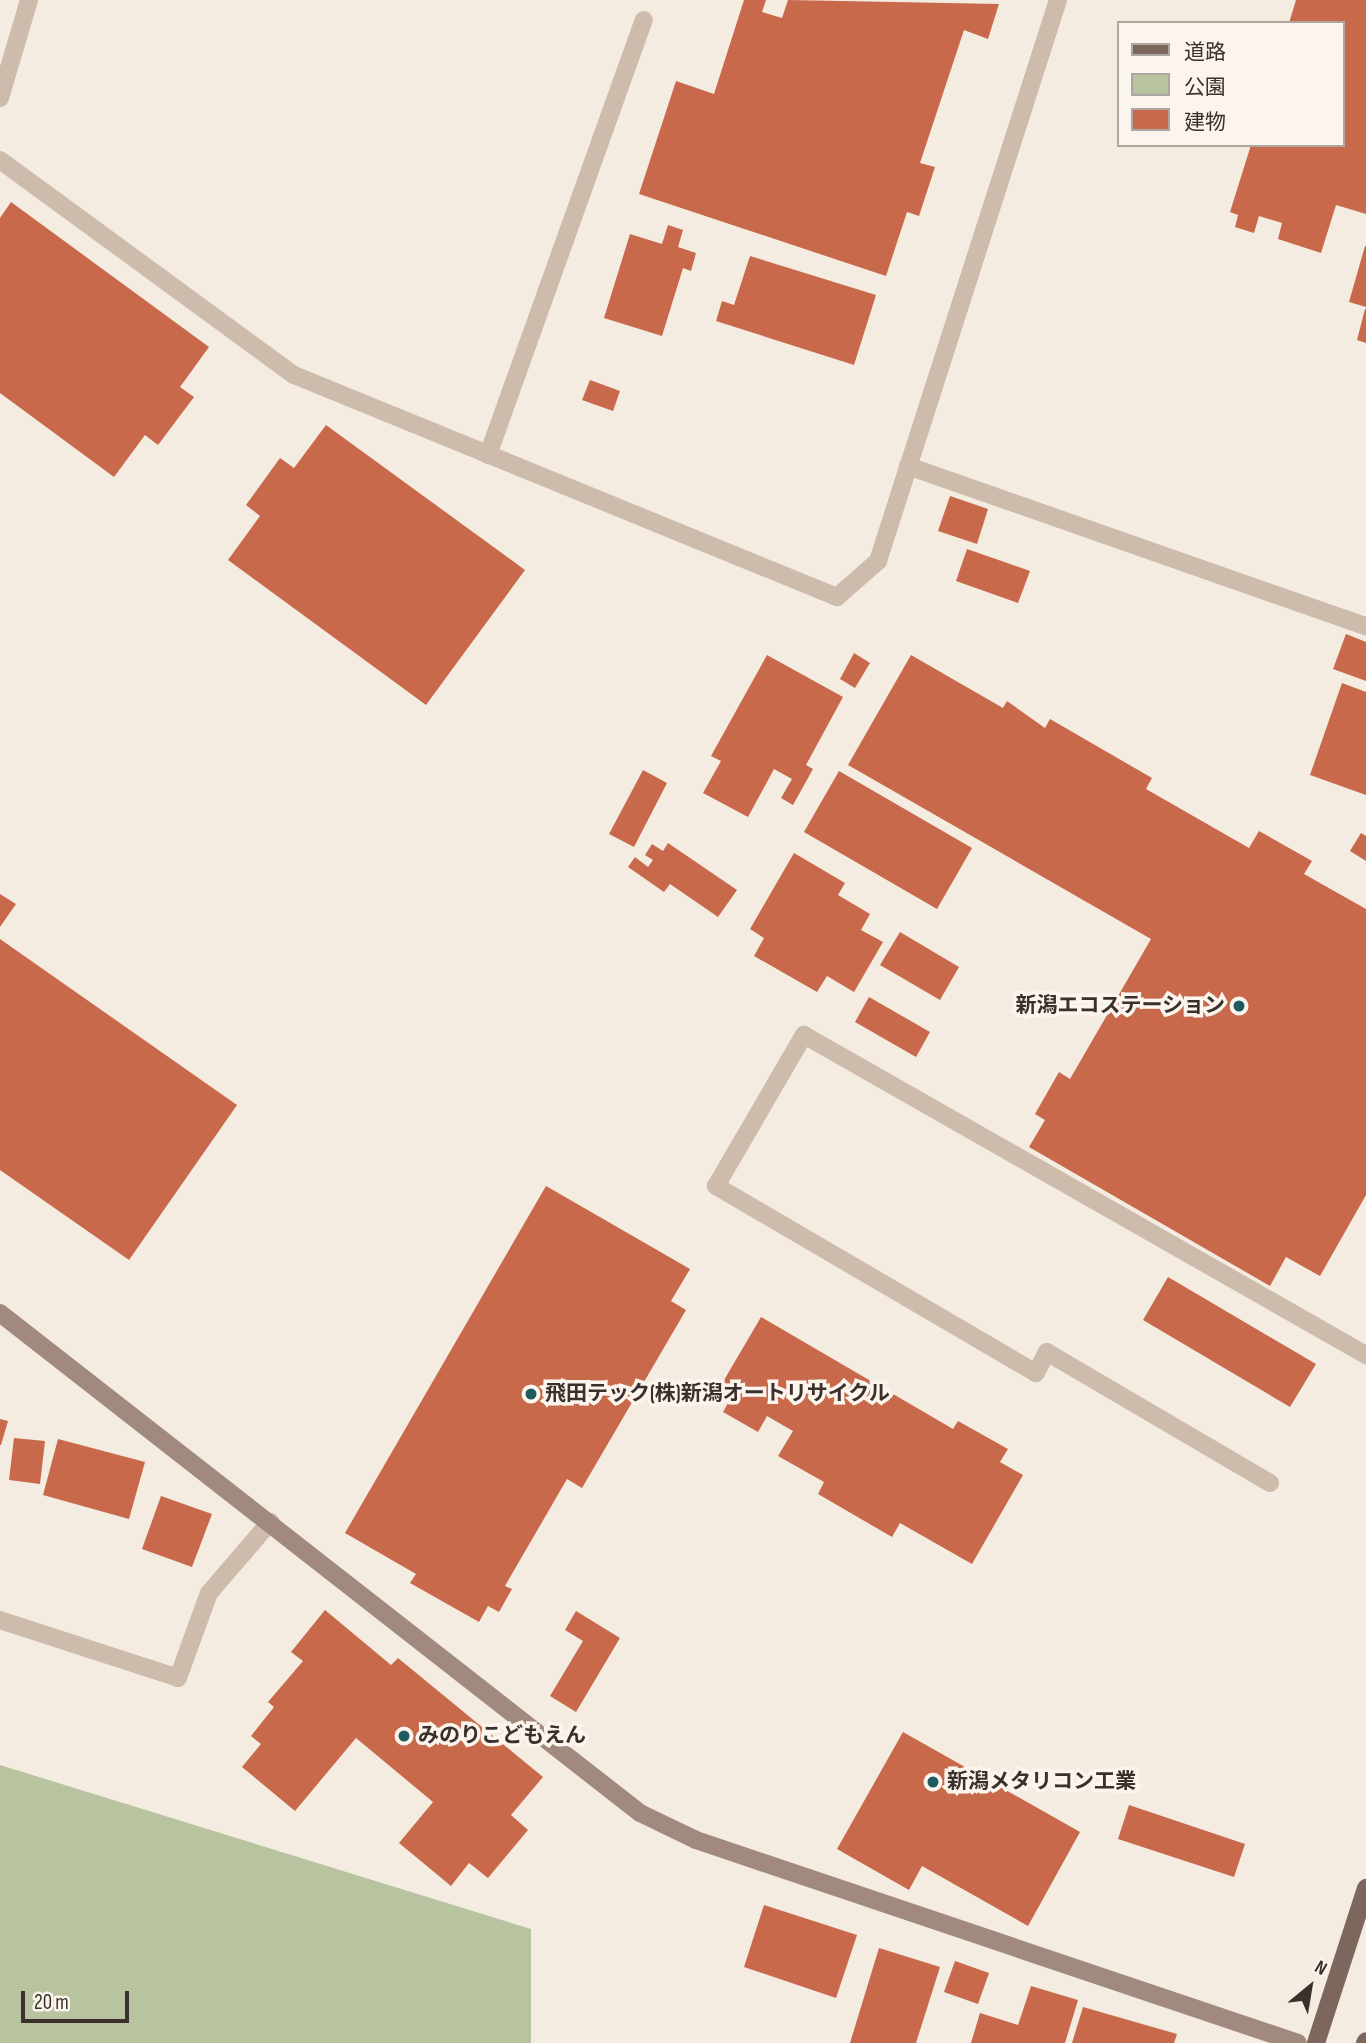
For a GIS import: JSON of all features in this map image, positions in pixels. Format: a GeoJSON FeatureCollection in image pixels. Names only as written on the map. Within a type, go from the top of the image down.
{"type":"FeatureCollection","features":[{"type":"Feature","properties":{"kind":"main road"},"geometry":{"type":"LineString","coordinates":[[1316,2043],[1366,1888]]}},
{"type":"Feature","properties":{"kind":"street"},"geometry":{"type":"LineString","coordinates":[[0,1312],[640,1813],[696,1840],[1298,2043]]}},
{"type":"Feature","properties":{"kind":"lane"},"geometry":{"type":"LineString","coordinates":[[0,98],[29,0]]}},
{"type":"Feature","properties":{"kind":"lane"},"geometry":{"type":"LineString","coordinates":[[0,160],[294,375],[837,597],[878,561],[1058,0]]}},
{"type":"Feature","properties":{"kind":"lane"},"geometry":{"type":"LineString","coordinates":[[488,455],[644,20]]}},
{"type":"Feature","properties":{"kind":"lane"},"geometry":{"type":"LineString","coordinates":[[908,466],[1366,626]]}},
{"type":"Feature","properties":{"kind":"lane"},"geometry":{"type":"LineString","coordinates":[[1270,1483],[1047,1352],[1036,1373],[716,1186],[804,1035],[1366,1355]]}},
{"type":"Feature","properties":{"kind":"lane"},"geometry":{"type":"LineString","coordinates":[[0,1620],[178,1678],[209,1593],[270,1522]]}},
{"type":"Feature","properties":{"kind":"green space"},"geometry":{"type":"Polygon","coordinates":[[[0,1765],[531,1929],[531,2043],[0,2043],[0,1765]]]}},
{"type":"Feature","properties":{"kind":"building"},"geometry":{"type":"Polygon","coordinates":[[[744,0],[766,0],[762,12],[782,18],[788,0],[999,4],[988,39],[964,30],[920,163],[935,167],[919,216],[907,212],[886,276],[639,194],[676,81],[714,94],[744,0]]]}},
{"type":"Feature","properties":{"kind":"building"},"geometry":{"type":"Polygon","coordinates":[[[1296,0],[1366,0],[1366,214],[1336,205],[1321,253],[1278,239],[1282,223],[1259,216],[1254,233],[1235,227],[1238,215],[1230,212],[1250,147],[1345,147],[1345,21],[1290,21],[1296,0]]]}},
{"type":"Feature","properties":{"kind":"building"},"geometry":{"type":"Polygon","coordinates":[[[11,202],[209,347],[180,387],[194,397],[158,445],[145,435],[114,477],[0,393],[0,218],[11,202]]]}},
{"type":"Feature","properties":{"kind":"building"},"geometry":{"type":"Polygon","coordinates":[[[668,225],[683,230],[678,247],[696,253],[691,271],[683,268],[662,336],[604,318],[630,234],[662,244],[668,225]]]}},
{"type":"Feature","properties":{"kind":"building"},"geometry":{"type":"Polygon","coordinates":[[[1366,246],[1366,307],[1349,302],[1366,246]]]}},
{"type":"Feature","properties":{"kind":"building"},"geometry":{"type":"Polygon","coordinates":[[[750,256],[876,295],[854,365],[716,321],[722,301],[734,305],[750,256]]]}},
{"type":"Feature","properties":{"kind":"building"},"geometry":{"type":"Polygon","coordinates":[[[1366,309],[1366,343],[1357,340],[1366,309]]]}},
{"type":"Feature","properties":{"kind":"building"},"geometry":{"type":"Polygon","coordinates":[[[590,380],[620,391],[613,411],[582,400],[590,380]]]}},
{"type":"Feature","properties":{"kind":"building"},"geometry":{"type":"Polygon","coordinates":[[[326,425],[525,570],[426,705],[228,560],[260,516],[246,505],[280,458],[294,468],[326,425]]]}},
{"type":"Feature","properties":{"kind":"building"},"geometry":{"type":"Polygon","coordinates":[[[950,496],[988,509],[977,544],[938,531],[950,496]]]}},
{"type":"Feature","properties":{"kind":"building"},"geometry":{"type":"Polygon","coordinates":[[[967,549],[1030,571],[1018,603],[956,581],[967,549]]]}},
{"type":"Feature","properties":{"kind":"building"},"geometry":{"type":"Polygon","coordinates":[[[1346,634],[1366,642],[1366,681],[1333,669],[1346,634]]]}},
{"type":"Feature","properties":{"kind":"building"},"geometry":{"type":"Polygon","coordinates":[[[854,653],[870,663],[855,688],[840,679],[854,653]]]}},
{"type":"Feature","properties":{"kind":"building"},"geometry":{"type":"Polygon","coordinates":[[[767,655],[843,697],[806,765],[813,769],[793,805],[781,798],[792,779],[774,769],[748,817],[703,793],[721,761],[711,756],[767,655]]]}},
{"type":"Feature","properties":{"kind":"building","name":"新潟エコステーション"},"geometry":{"type":"Polygon","coordinates":[[[911,655],[1003,708],[1007,701],[1045,728],[1050,719],[1152,778],[1146,789],[1249,848],[1259,831],[1312,861],[1304,874],[1366,909],[1366,1195],[1320,1276],[1286,1257],[1270,1286],[1029,1147],[1045,1120],[1035,1114],[1059,1072],[1070,1079],[1151,939],[848,765],[911,655]]]}},
{"type":"Feature","properties":{"kind":"building"},"geometry":{"type":"Polygon","coordinates":[[[1342,683],[1366,692],[1366,795],[1310,775],[1342,683]]]}},
{"type":"Feature","properties":{"kind":"building"},"geometry":{"type":"Polygon","coordinates":[[[643,770],[667,783],[634,847],[609,834],[643,770]]]}},
{"type":"Feature","properties":{"kind":"building"},"geometry":{"type":"Polygon","coordinates":[[[839,771],[972,848],[937,909],[804,832],[839,771]]]}},
{"type":"Feature","properties":{"kind":"building"},"geometry":{"type":"Polygon","coordinates":[[[1361,833],[1366,836],[1366,861],[1350,851],[1361,833]]]}},
{"type":"Feature","properties":{"kind":"building"},"geometry":{"type":"Polygon","coordinates":[[[668,843],[737,890],[718,917],[670,884],[664,892],[628,867],[635,857],[648,867],[653,860],[645,855],[652,844],[663,851],[668,843]]]}},
{"type":"Feature","properties":{"kind":"building"},"geometry":{"type":"Polygon","coordinates":[[[794,853],[845,883],[838,895],[870,914],[861,930],[883,942],[854,992],[827,976],[817,992],[754,956],[764,938],[750,929],[794,853]]]}},
{"type":"Feature","properties":{"kind":"building"},"geometry":{"type":"Polygon","coordinates":[[[0,894],[16,904],[0,927],[0,894]]]}},
{"type":"Feature","properties":{"kind":"building"},"geometry":{"type":"Polygon","coordinates":[[[900,932],[959,967],[940,1000],[880,965],[900,932]]]}},
{"type":"Feature","properties":{"kind":"building"},"geometry":{"type":"Polygon","coordinates":[[[0,939],[237,1105],[129,1260],[0,1170],[0,939]]]}},
{"type":"Feature","properties":{"kind":"building"},"geometry":{"type":"Polygon","coordinates":[[[869,997],[930,1032],[916,1057],[855,1022],[869,997]]]}},
{"type":"Feature","properties":{"kind":"building","name":"飛田テック(株)新潟オートリサイクル"},"geometry":{"type":"Polygon","coordinates":[[[546,1186],[690,1269],[671,1301],[686,1310],[582,1488],[567,1479],[505,1586],[512,1589],[499,1612],[488,1606],[479,1622],[410,1583],[416,1574],[345,1533],[546,1186]]]}},
{"type":"Feature","properties":{"kind":"building"},"geometry":{"type":"Polygon","coordinates":[[[1168,1277],[1316,1364],[1290,1407],[1143,1320],[1168,1277]]]}},
{"type":"Feature","properties":{"kind":"building"},"geometry":{"type":"Polygon","coordinates":[[[761,1317],[953,1429],[958,1421],[1008,1449],[1000,1462],[1023,1475],[972,1564],[900,1523],[892,1537],[818,1494],[824,1482],[778,1456],[793,1431],[767,1416],[758,1432],[723,1412],[733,1394],[720,1387],[761,1317]]]}},
{"type":"Feature","properties":{"kind":"building"},"geometry":{"type":"Polygon","coordinates":[[[0,1419],[8,1421],[1,1445],[0,1445],[0,1419]]]}},
{"type":"Feature","properties":{"kind":"building"},"geometry":{"type":"Polygon","coordinates":[[[14,1438],[45,1441],[40,1484],[9,1480],[14,1438]]]}},
{"type":"Feature","properties":{"kind":"building"},"geometry":{"type":"Polygon","coordinates":[[[58,1439],[145,1462],[129,1519],[43,1495],[58,1439]]]}},
{"type":"Feature","properties":{"kind":"building"},"geometry":{"type":"Polygon","coordinates":[[[161,1496],[212,1514],[192,1567],[142,1549],[161,1496]]]}},
{"type":"Feature","properties":{"kind":"building"},"geometry":{"type":"Polygon","coordinates":[[[325,1610],[391,1665],[398,1658],[543,1777],[511,1815],[528,1830],[488,1878],[469,1863],[451,1886],[399,1843],[433,1802],[356,1738],[295,1811],[242,1767],[261,1744],[251,1736],[274,1707],[268,1702],[303,1661],[291,1652],[325,1610]]]}},
{"type":"Feature","properties":{"kind":"building"},"geometry":{"type":"Polygon","coordinates":[[[576,1611],[620,1638],[576,1712],[550,1696],[583,1641],[565,1630],[576,1611]]]}},
{"type":"Feature","properties":{"kind":"building","name":"新潟メタリコン工業"},"geometry":{"type":"Polygon","coordinates":[[[903,1732],[1080,1832],[1028,1926],[922,1866],[909,1890],[837,1849],[903,1732]]]}},
{"type":"Feature","properties":{"kind":"building"},"geometry":{"type":"Polygon","coordinates":[[[1129,1805],[1245,1844],[1234,1877],[1118,1839],[1129,1805]]]}},
{"type":"Feature","properties":{"kind":"building"},"geometry":{"type":"Polygon","coordinates":[[[764,1905],[857,1935],[836,1998],[744,1967],[764,1905]]]}},
{"type":"Feature","properties":{"kind":"building"},"geometry":{"type":"Polygon","coordinates":[[[879,1948],[940,1967],[916,2043],[850,2043],[879,1948]]]}},
{"type":"Feature","properties":{"kind":"building"},"geometry":{"type":"Polygon","coordinates":[[[955,1961],[989,1973],[978,2004],[944,1992],[955,1961]]]}},
{"type":"Feature","properties":{"kind":"building"},"geometry":{"type":"Polygon","coordinates":[[[1031,1986],[1078,2000],[1065,2043],[971,2043],[980,2013],[1018,2025],[1031,1986]]]}},
{"type":"Feature","properties":{"kind":"building"},"geometry":{"type":"Polygon","coordinates":[[[1083,2007],[1177,2034],[1174,2043],[1072,2043],[1083,2007]]]}},
{"type":"Feature","properties":{"kind":"place","name":"新潟エコステーション"},"geometry":{"type":"Point","coordinates":[1239,1006]}},
{"type":"Feature","properties":{"kind":"place","name":"飛田テック(株)新潟オートリサイクル"},"geometry":{"type":"Point","coordinates":[531,1394]}},
{"type":"Feature","properties":{"kind":"place","name":"みのりこどもえん"},"geometry":{"type":"Point","coordinates":[404,1736]}},
{"type":"Feature","properties":{"kind":"place","name":"新潟メタリコン工業"},"geometry":{"type":"Point","coordinates":[933,1782]}}]}
